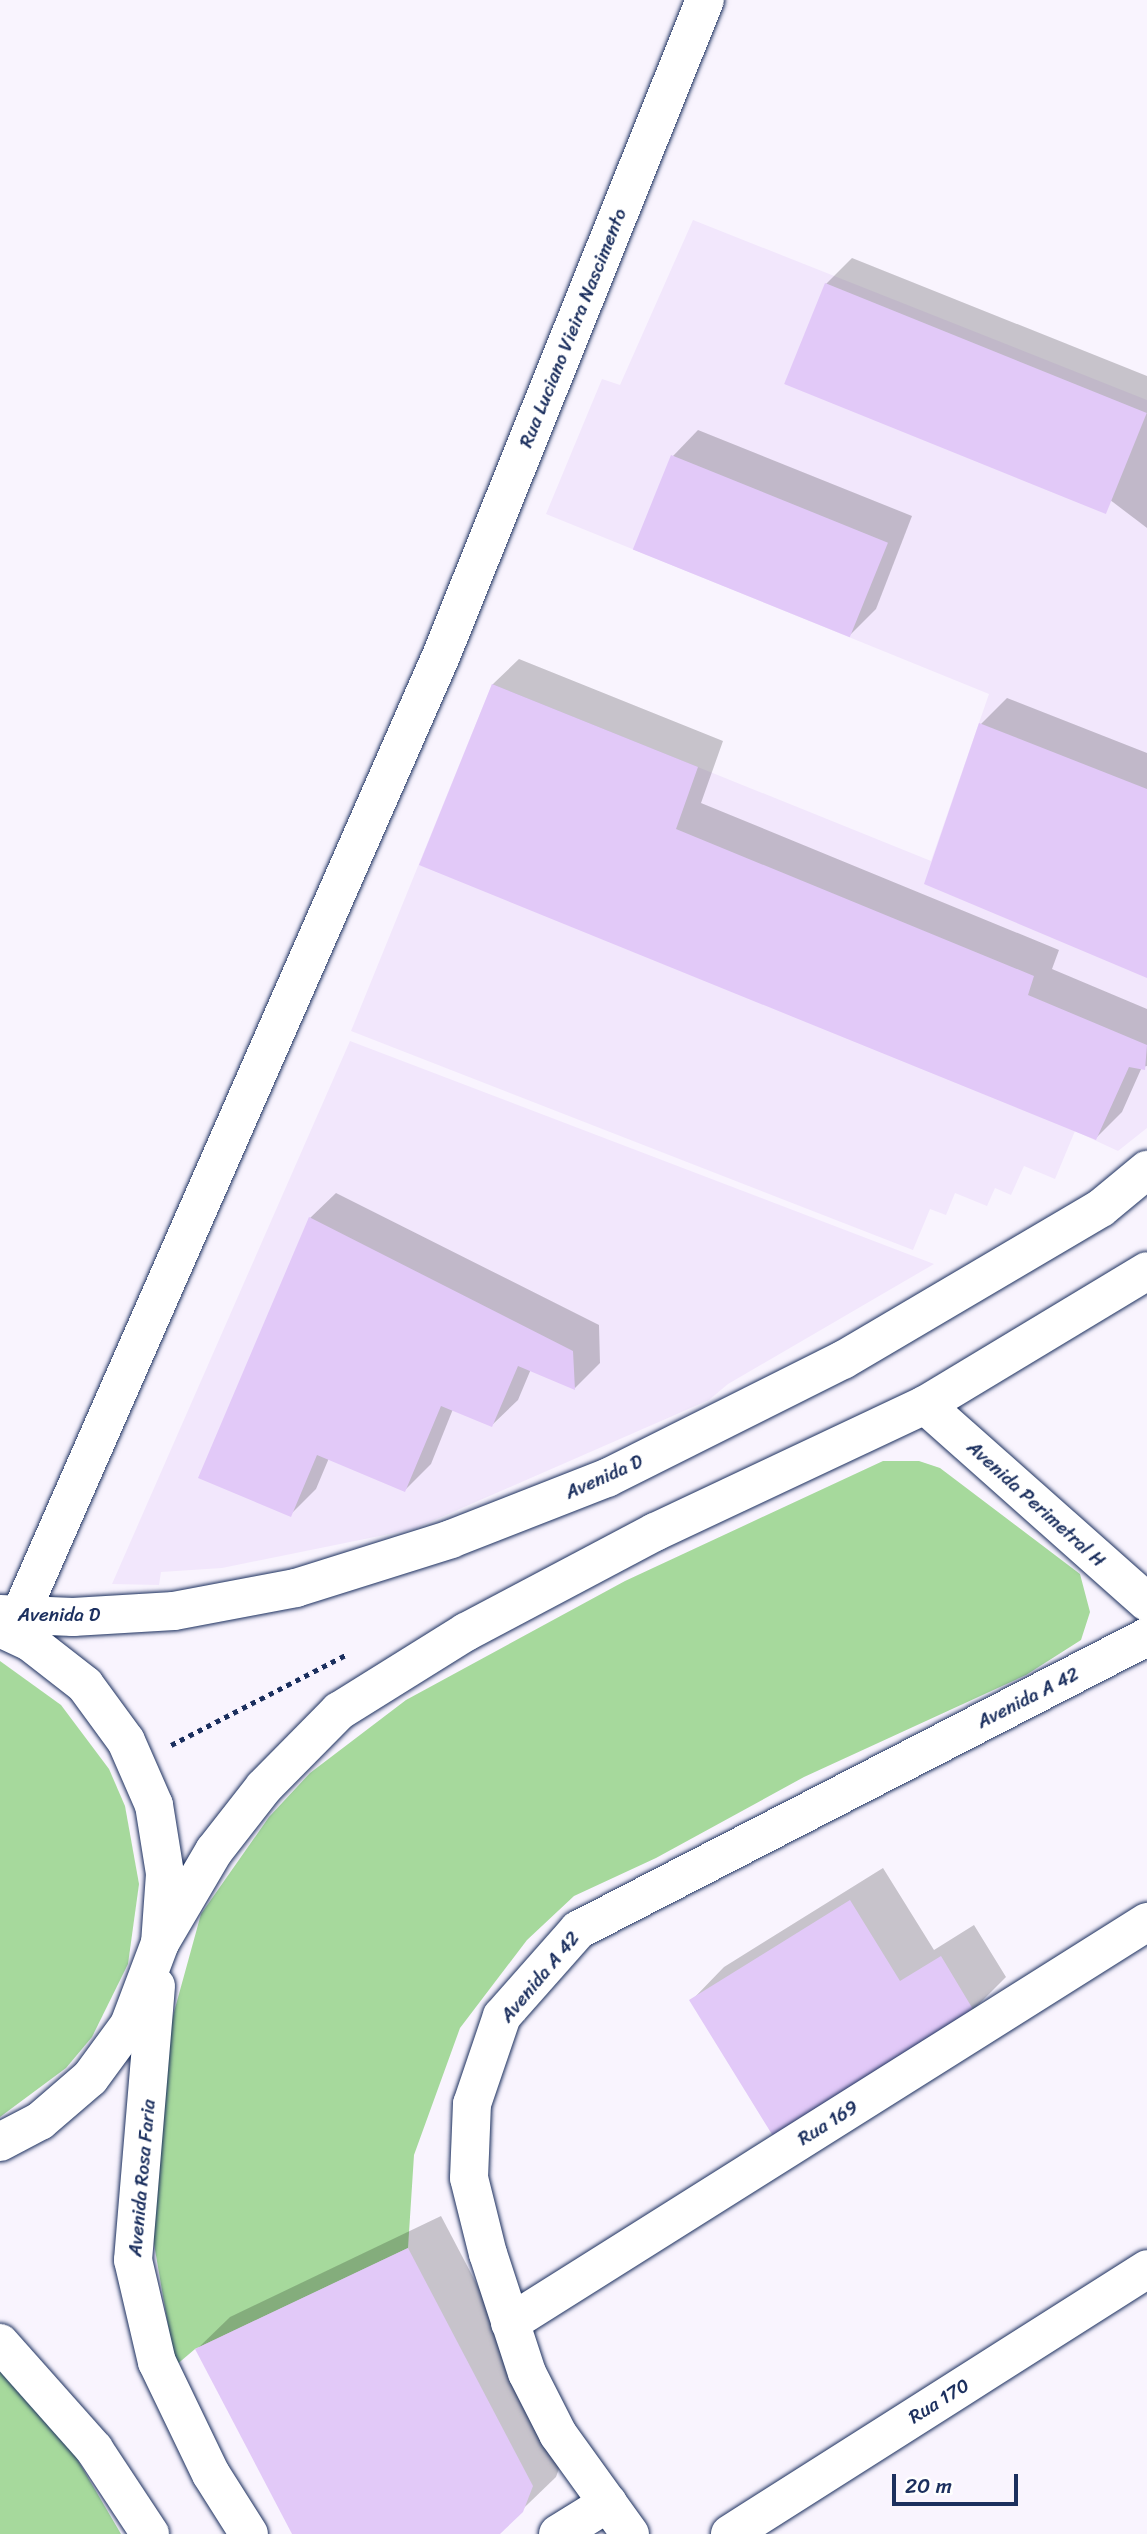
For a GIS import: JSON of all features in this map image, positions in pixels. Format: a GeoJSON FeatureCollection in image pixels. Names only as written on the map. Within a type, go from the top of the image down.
{"type":"FeatureCollection","features":[{"type":"Feature","properties":{"kind":"street","name":"Rua Luciano Vieira Nascimento"},"geometry":{"type":"LineString","coordinates":[[7,1619],[441,656],[705,0]]}},
{"type":"Feature","properties":{"kind":"street","name":"Avenida D"},"geometry":{"type":"LineString","coordinates":[[7,1619],[174,1611],[296,1588],[451,1539],[607,1478],[843,1360],[1101,1208],[1147,1170]]}},
{"type":"Feature","properties":{"kind":"street"},"geometry":{"type":"LineString","coordinates":[[0,2142],[40,2121],[90,2078],[129,2025],[157,1953],[214,1851],[264,1787],[339,1712],[466,1632],[655,1532],[925,1405],[1147,1271]]}},
{"type":"Feature","properties":{"kind":"street","name":"Avenida Perimetral H"},"geometry":{"type":"LineString","coordinates":[[925,1405],[1147,1602]]}},
{"type":"Feature","properties":{"kind":"street","name":"Avenida Rosa Faria"},"geometry":{"type":"LineString","coordinates":[[7,1619],[30,1642],[85,1685],[126,1741],[154,1805],[165,1874],[133,2260],[157,2362],[211,2474],[249,2534]]}},
{"type":"Feature","properties":{"kind":"street","name":"Avenida A 42"},"geometry":{"type":"LineString","coordinates":[[630,2534],[558,2434],[527,2373],[469,2178],[472,2104],[502,2016],[578,1930],[1147,1637]]}},
{"type":"Feature","properties":{"kind":"street","name":"Rua 169"},"geometry":{"type":"LineString","coordinates":[[510,2323],[1147,1922]]}},
{"type":"Feature","properties":{"kind":"street","name":"Rua 170"},"geometry":{"type":"LineString","coordinates":[[730,2534],[1147,2269]]}},
{"type":"Feature","properties":{"kind":"street"},"geometry":{"type":"LineString","coordinates":[[0,2343],[94,2449],[150,2534]]}},
{"type":"Feature","properties":{"kind":"street"},"geometry":{"type":"LineString","coordinates":[[558,2534],[608,2503]]}},
{"type":"Feature","properties":{"kind":"shaded area"},"geometry":{"type":"Polygon","coordinates":[[[693,220],[1147,400],[1147,1128],[1118,1151],[1075,1131],[1055,1179],[1024,1166],[1011,1195],[995,1188],[987,1206],[955,1193],[946,1215],[930,1209],[913,1250],[351,1031],[492,684],[931,861],[989,694],[546,514],[602,379],[620,385],[693,220]]]}},
{"type":"Feature","properties":{"kind":"shaded area"},"geometry":{"type":"Polygon","coordinates":[[[350,1041],[934,1264],[728,1384],[709,1400],[414,1529],[222,1568],[161,1572],[159,1585],[112,1584],[350,1041]]]}},
{"type":"Feature","properties":{"kind":"green space"},"geometry":{"type":"Polygon","coordinates":[[[883,1461],[919,1461],[940,1468],[1080,1574],[1090,1612],[1081,1640],[1026,1675],[804,1777],[656,1858],[574,1896],[527,1940],[460,2028],[414,2155],[408,2248],[195,2349],[175,2366],[153,2238],[171,2023],[201,1914],[269,1817],[310,1773],[406,1700],[625,1581],[883,1461]]]}},
{"type":"Feature","properties":{"kind":"green space"},"geometry":{"type":"Polygon","coordinates":[[[0,1661],[61,1705],[109,1769],[125,1806],[139,1884],[128,1964],[92,2037],[66,2068],[0,2117],[0,1661]]]}},
{"type":"Feature","properties":{"kind":"green space"},"geometry":{"type":"Polygon","coordinates":[[[0,2360],[76,2457],[121,2534],[0,2534],[0,2360]]]}},
{"type":"Feature","properties":{"kind":"building"},"geometry":{"type":"Polygon","coordinates":[[[825,283],[1147,413],[1106,514],[784,384],[825,283]]]}},
{"type":"Feature","properties":{"kind":"building"},"geometry":{"type":"Polygon","coordinates":[[[671,455],[888,543],[850,637],[633,550],[671,455]]]}},
{"type":"Feature","properties":{"kind":"building"},"geometry":{"type":"Polygon","coordinates":[[[492,684],[698,767],[676,829],[1034,976],[1028,995],[1147,1045],[1145,1070],[1129,1067],[1096,1140],[419,865],[492,684]]]}},
{"type":"Feature","properties":{"kind":"building"},"geometry":{"type":"Polygon","coordinates":[[[979,723],[1147,789],[1147,978],[924,884],[979,723]]]}},
{"type":"Feature","properties":{"kind":"building"},"geometry":{"type":"Polygon","coordinates":[[[309,1217],[573,1351],[575,1390],[518,1366],[492,1427],[441,1406],[405,1492],[317,1455],[291,1517],[198,1478],[309,1217]]]}},
{"type":"Feature","properties":{"kind":"building"},"geometry":{"type":"Polygon","coordinates":[[[850,1900],[900,1981],[941,1956],[974,2011],[773,2136],[689,2000],[850,1900]]]}},
{"type":"Feature","properties":{"kind":"building"},"geometry":{"type":"Polygon","coordinates":[[[408,2248],[533,2486],[523,2512],[500,2534],[292,2534],[195,2349],[408,2248]]]}}]}
